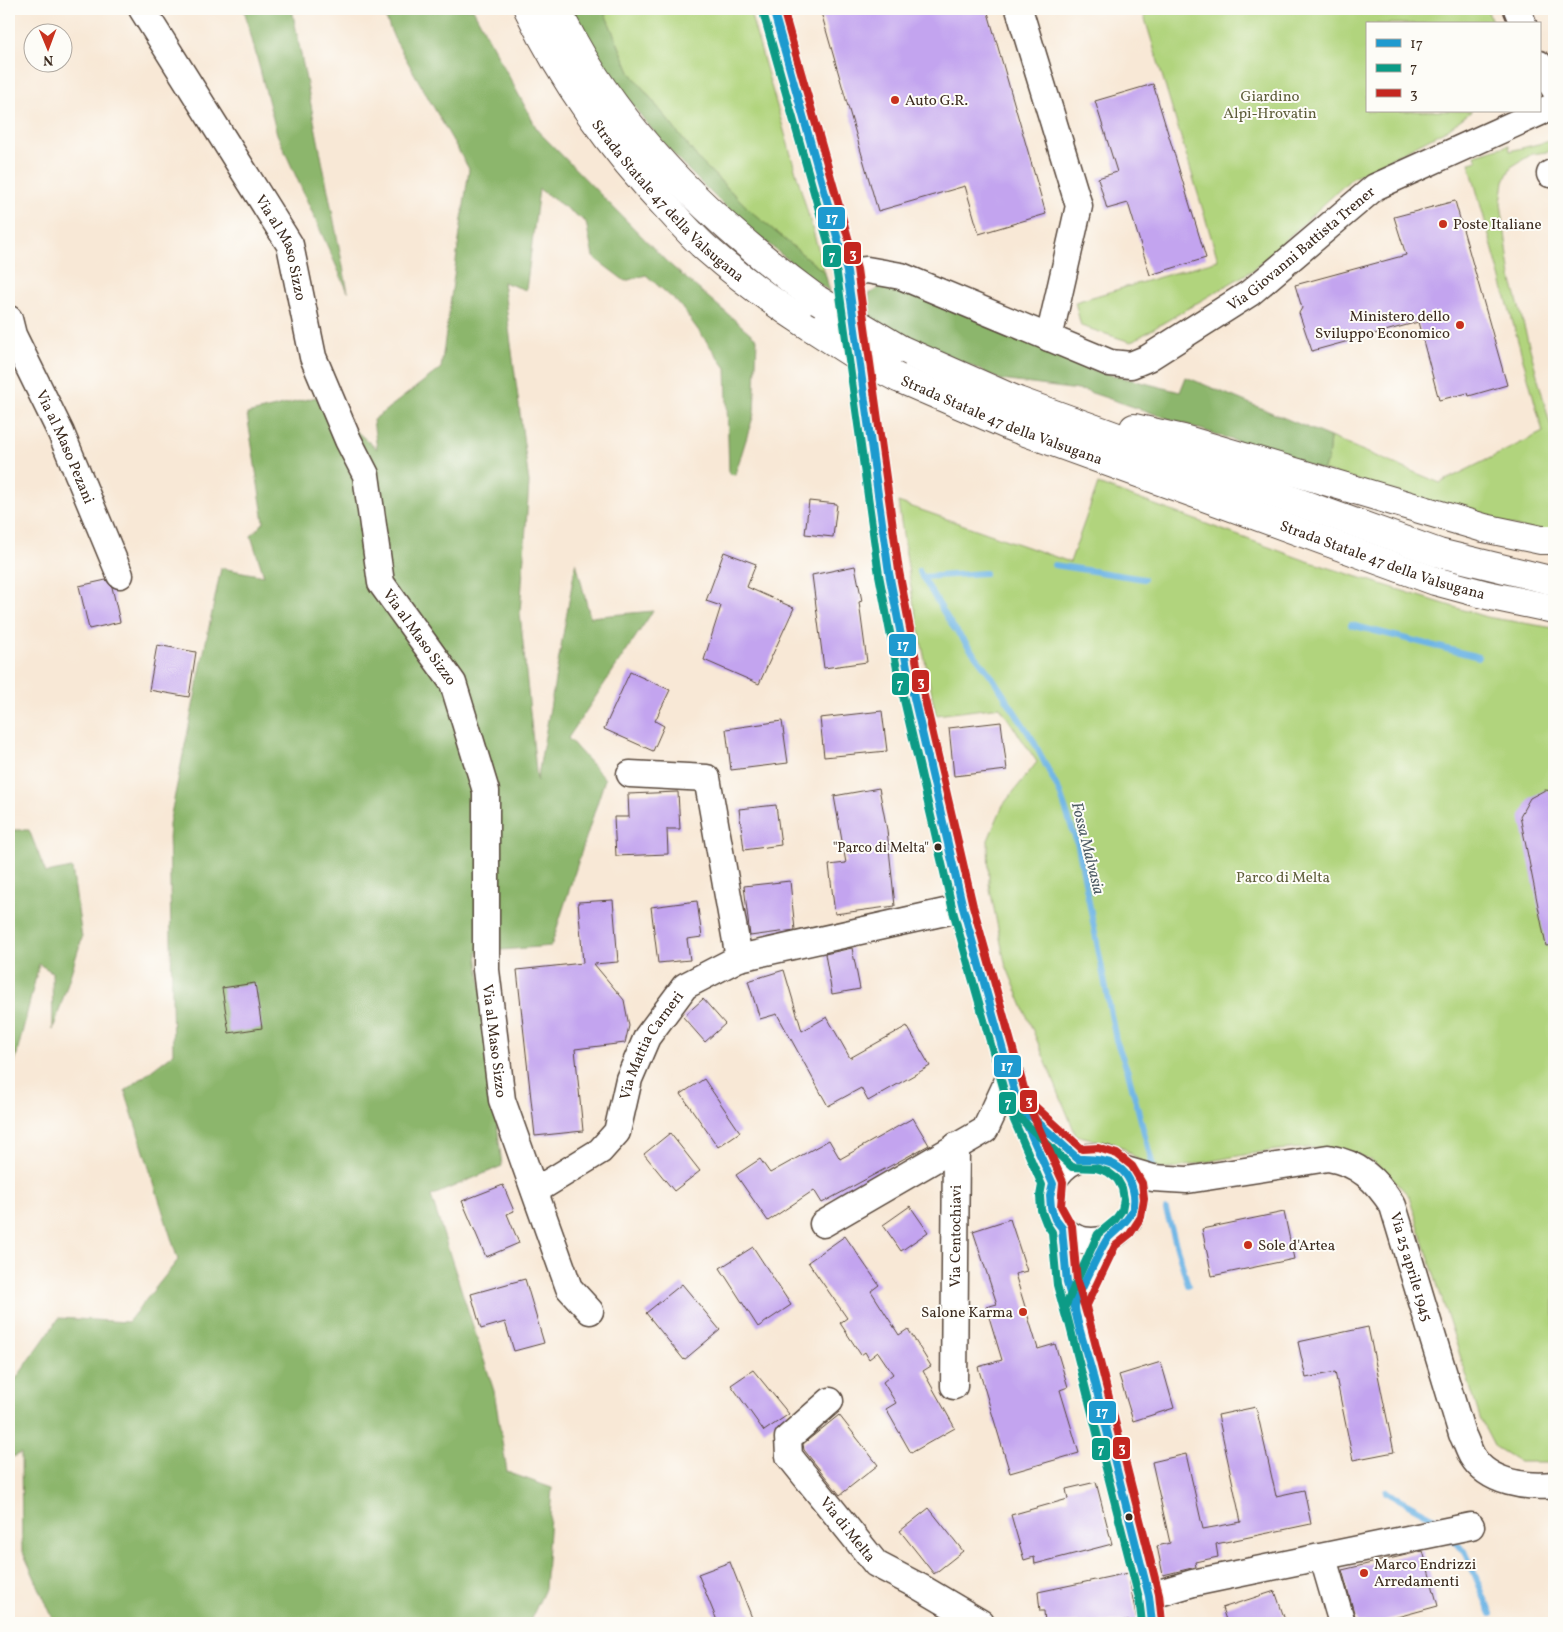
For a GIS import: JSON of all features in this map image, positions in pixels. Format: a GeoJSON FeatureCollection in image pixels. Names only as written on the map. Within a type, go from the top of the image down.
{"type":"FeatureCollection","features":[{"type":"Feature","properties":{"kind":"highway","name":"Strada Statale 47 della Valsugana"},"geometry":{"type":"LineString","coordinates":[[528,9],[540,34],[582,103],[632,171],[706,249],[759,293],[814,330],[898,378],[1009,426],[1435,581],[1487,596],[1554,609]]}},
{"type":"Feature","properties":{"kind":"highway","name":"Strada Statale 47 della Valsugana"},"geometry":{"type":"LineString","coordinates":[[557,9],[607,94],[657,158],[730,232],[770,266],[818,300],[900,349],[1018,401],[1439,553],[1554,581]]}},
{"type":"Feature","properties":{"kind":"highway"},"geometry":{"type":"LineString","coordinates":[[1018,401],[1183,439],[1484,528],[1550,540]]}},
{"type":"Feature","properties":{"kind":"street","name":"Via al Maso Sizzo"},"geometry":{"type":"LineString","coordinates":[[142,9],[290,245],[313,357],[348,440],[366,475],[381,583],[453,683],[486,791],[486,970],[502,1100],[535,1191]]}},
{"type":"Feature","properties":{"kind":"street"},"geometry":{"type":"LineString","coordinates":[[773,9],[847,272],[889,573],[908,672],[963,908],[1018,1104],[1052,1184]]}},
{"type":"Feature","properties":{"kind":"street"},"geometry":{"type":"LineString","coordinates":[[1019,9],[1079,206],[1049,338]]}},
{"type":"Feature","properties":{"kind":"street"},"geometry":{"type":"LineString","coordinates":[[1517,9],[1522,22]]}},
{"type":"Feature","properties":{"kind":"street"},"geometry":{"type":"LineString","coordinates":[[1540,66],[1554,88]]}},
{"type":"Feature","properties":{"kind":"street","name":"Via Giovanni Battista Trener"},"geometry":{"type":"LineString","coordinates":[[847,272],[867,270],[901,276],[1049,338],[1120,365],[1131,365],[1148,358],[1250,293],[1375,187],[1554,106]]}},
{"type":"Feature","properties":{"kind":"street","name":"Via al Maso Pezani"},"geometry":{"type":"LineString","coordinates":[[9,319],[13,335],[61,433],[120,575]]}},
{"type":"Feature","properties":{"kind":"street"},"geometry":{"type":"LineString","coordinates":[[630,774],[707,778],[739,958]]}},
{"type":"Feature","properties":{"kind":"street","name":"Via Mattia Carneri"},"geometry":{"type":"LineString","coordinates":[[535,1191],[600,1151],[617,1132],[630,1079],[647,1037],[685,986],[739,958],[963,908]]}},
{"type":"Feature","properties":{"kind":"street"},"geometry":{"type":"LineString","coordinates":[[823,1224],[985,1130],[1011,1074]]}},
{"type":"Feature","properties":{"kind":"street"},"geometry":{"type":"LineString","coordinates":[[1018,1104],[1078,1159]]}},
{"type":"Feature","properties":{"kind":"street","name":"Via Centochiavi"},"geometry":{"type":"LineString","coordinates":[[954,1386],[956,1146]]}},
{"type":"Feature","properties":{"kind":"street"},"geometry":{"type":"LineString","coordinates":[[1101,1158],[1113,1162],[1122,1169],[1134,1190],[1134,1208],[1126,1224],[1118,1233],[1107,1239],[1094,1241],[1072,1236],[1062,1228],[1055,1219],[1051,1208],[1050,1196],[1052,1184],[1062,1169],[1078,1159],[1101,1158]]}},
{"type":"Feature","properties":{"kind":"street","name":"Via 25 aprile 1945"},"geometry":{"type":"LineString","coordinates":[[1122,1169],[1153,1178],[1187,1180],[1328,1158],[1344,1160],[1374,1179],[1393,1206],[1462,1434],[1473,1458],[1490,1473],[1522,1486],[1554,1485]]}},
{"type":"Feature","properties":{"kind":"street","name":"Via 25 aprile 1945"},"geometry":{"type":"LineString","coordinates":[[1134,1208],[1187,1180]]}},
{"type":"Feature","properties":{"kind":"street"},"geometry":{"type":"LineString","coordinates":[[535,1191],[569,1288],[590,1310]]}},
{"type":"Feature","properties":{"kind":"street"},"geometry":{"type":"LineString","coordinates":[[1062,1228],[1067,1282],[1075,1306],[1149,1596],[1152,1623]]}},
{"type":"Feature","properties":{"kind":"street"},"geometry":{"type":"LineString","coordinates":[[1075,1306],[1107,1239]]}},
{"type":"Feature","properties":{"kind":"street","name":"Via di Melta"},"geometry":{"type":"LineString","coordinates":[[830,1401],[788,1438],[789,1456],[876,1564],[920,1587],[981,1623]]}},
{"type":"Feature","properties":{"kind":"street"},"geometry":{"type":"LineString","coordinates":[[1149,1596],[1193,1583],[1323,1558],[1452,1530]]}},
{"type":"Feature","properties":{"kind":"street"},"geometry":{"type":"LineString","coordinates":[[1323,1558],[1342,1623]]}},
{"type":"Feature","properties":{"kind":"green space"},"geometry":{"type":"Polygon","coordinates":[[[244,9],[292,9],[348,292],[277,134],[244,9]]]}},
{"type":"Feature","properties":{"kind":"green space"},"geometry":{"type":"Polygon","coordinates":[[[382,9],[473,9],[538,131],[668,263],[757,339],[754,414],[735,475],[729,474],[726,368],[679,304],[646,275],[625,281],[593,257],[586,222],[539,189],[526,290],[503,282],[529,483],[520,613],[537,781],[576,562],[590,617],[653,611],[568,738],[605,779],[551,946],[477,952],[502,1166],[431,1196],[494,1391],[507,1472],[552,1488],[545,1589],[529,1623],[55,1623],[22,1550],[21,1453],[9,1459],[9,1357],[13,1383],[59,1318],[128,1322],[178,1260],[125,1091],[173,1054],[169,824],[221,568],[264,576],[251,536],[264,522],[247,414],[316,397],[377,449],[373,420],[441,368],[469,169],[394,38],[382,9]]]}},
{"type":"Feature","properties":{"kind":"green space"},"geometry":{"type":"Polygon","coordinates":[[[571,9],[603,9],[630,72],[700,161],[754,214],[825,273],[830,292],[753,231],[684,166],[652,130],[623,92],[596,52],[571,9]]]}},
{"type":"Feature","properties":{"kind":"green space"},"geometry":{"type":"Polygon","coordinates":[[[603,9],[749,9],[825,273],[754,214],[700,161],[630,72],[603,9]]]}},
{"type":"Feature","properties":{"kind":"green space","name":"Giardino Alpi-Hrovatin"},"geometry":{"type":"Polygon","coordinates":[[[1142,9],[1487,9],[1492,22],[1366,22],[1366,112],[1471,112],[1448,129],[1351,179],[1253,270],[1131,342],[1081,326],[1075,302],[1218,260],[1142,9]]]}},
{"type":"Feature","properties":{"kind":"green space"},"geometry":{"type":"Polygon","coordinates":[[[1554,140],[1554,151],[1532,154],[1511,167],[1504,181],[1501,203],[1511,277],[1554,439],[1554,531],[1525,529],[1322,470],[1328,460],[1330,437],[1440,483],[1543,432],[1469,163],[1477,161],[1475,155],[1509,145],[1510,151],[1554,140]]]}},
{"type":"Feature","properties":{"kind":"green space"},"geometry":{"type":"Polygon","coordinates":[[[901,283],[1085,368],[1180,392],[1186,377],[1330,437],[1328,460],[1322,470],[1086,391],[1001,380],[870,318],[869,294],[882,286],[901,283]]]}},
{"type":"Feature","properties":{"kind":"green space","name":"Parco di Melta"},"geometry":{"type":"Polygon","coordinates":[[[1098,484],[1304,560],[1486,617],[1554,628],[1554,1462],[1520,1462],[1494,1446],[1481,1421],[1409,1196],[1378,1166],[1366,1158],[1346,1151],[1323,1148],[1297,1148],[1241,1155],[1169,1169],[1151,1169],[1122,1147],[1076,1135],[1005,963],[989,884],[988,840],[1003,805],[1037,762],[1000,707],[936,715],[913,600],[898,502],[1070,562],[1098,484]]]}},
{"type":"Feature","properties":{"kind":"green space"},"geometry":{"type":"Polygon","coordinates":[[[9,830],[29,830],[46,873],[72,868],[82,938],[53,1030],[52,972],[39,964],[13,1070],[9,1001],[9,830]]]}},
{"type":"Feature","properties":{"kind":"building"},"geometry":{"type":"Polygon","coordinates":[[[820,9],[987,9],[1046,214],[979,234],[965,186],[878,211],[820,9]]]}},
{"type":"Feature","properties":{"kind":"building"},"geometry":{"type":"Polygon","coordinates":[[[1153,84],[1206,258],[1150,275],[1128,203],[1107,209],[1098,178],[1117,172],[1095,101],[1153,84]]]}},
{"type":"Feature","properties":{"kind":"building"},"geometry":{"type":"Polygon","coordinates":[[[1455,201],[1507,385],[1469,396],[1468,393],[1439,400],[1418,322],[1312,351],[1299,313],[1302,308],[1295,285],[1406,255],[1394,217],[1455,201]]]}},
{"type":"Feature","properties":{"kind":"building"},"geometry":{"type":"Polygon","coordinates":[[[809,501],[837,504],[833,537],[805,534],[809,501]]]}},
{"type":"Feature","properties":{"kind":"building"},"geometry":{"type":"Polygon","coordinates":[[[724,552],[756,564],[747,587],[794,608],[759,684],[704,660],[721,606],[706,601],[724,552]]]}},
{"type":"Feature","properties":{"kind":"building"},"geometry":{"type":"Polygon","coordinates":[[[855,566],[862,601],[859,602],[867,662],[824,668],[812,575],[855,566]]]}},
{"type":"Feature","properties":{"kind":"building"},"geometry":{"type":"Polygon","coordinates":[[[106,580],[112,587],[120,622],[89,629],[79,586],[106,580]]]}},
{"type":"Feature","properties":{"kind":"building"},"geometry":{"type":"Polygon","coordinates":[[[157,645],[196,652],[189,697],[149,690],[157,645]]]}},
{"type":"Feature","properties":{"kind":"building"},"geometry":{"type":"Polygon","coordinates":[[[630,672],[670,690],[655,721],[664,726],[653,751],[604,729],[630,672]]]}},
{"type":"Feature","properties":{"kind":"building"},"geometry":{"type":"Polygon","coordinates":[[[882,711],[887,751],[824,757],[820,718],[882,711]]]}},
{"type":"Feature","properties":{"kind":"building"},"geometry":{"type":"Polygon","coordinates":[[[782,721],[788,763],[731,770],[726,729],[782,721]]]}},
{"type":"Feature","properties":{"kind":"building"},"geometry":{"type":"Polygon","coordinates":[[[1001,722],[1007,770],[954,776],[949,728],[1001,722]]]}},
{"type":"Feature","properties":{"kind":"building"},"geometry":{"type":"Polygon","coordinates":[[[879,788],[887,830],[895,906],[835,914],[829,865],[846,863],[834,796],[879,788]]]}},
{"type":"Feature","properties":{"kind":"building"},"geometry":{"type":"Polygon","coordinates":[[[1545,790],[1554,791],[1554,945],[1546,946],[1520,816],[1530,798],[1545,790]]]}},
{"type":"Feature","properties":{"kind":"building"},"geometry":{"type":"Polygon","coordinates":[[[678,792],[680,829],[667,829],[668,854],[616,856],[614,817],[629,817],[628,794],[678,792]]]}},
{"type":"Feature","properties":{"kind":"building"},"geometry":{"type":"Polygon","coordinates":[[[776,805],[781,845],[744,850],[739,809],[776,805]]]}},
{"type":"Feature","properties":{"kind":"building"},"geometry":{"type":"Polygon","coordinates":[[[790,881],[795,930],[750,936],[744,886],[790,881]]]}},
{"type":"Feature","properties":{"kind":"building"},"geometry":{"type":"Polygon","coordinates":[[[613,900],[618,962],[594,964],[624,1000],[629,1026],[625,1043],[575,1049],[583,1131],[535,1136],[517,970],[583,963],[578,902],[613,900]]]}},
{"type":"Feature","properties":{"kind":"building"},"geometry":{"type":"Polygon","coordinates":[[[697,901],[702,937],[687,939],[690,960],[658,963],[651,907],[697,901]]]}},
{"type":"Feature","properties":{"kind":"building"},"geometry":{"type":"Polygon","coordinates":[[[852,948],[860,989],[832,994],[825,954],[852,948]]]}},
{"type":"Feature","properties":{"kind":"building"},"geometry":{"type":"Polygon","coordinates":[[[784,970],[802,1031],[827,1017],[850,1058],[907,1026],[930,1066],[868,1101],[861,1088],[828,1106],[777,1014],[760,1019],[748,981],[784,970]]]}},
{"type":"Feature","properties":{"kind":"building"},"geometry":{"type":"Polygon","coordinates":[[[255,983],[262,1028],[229,1033],[222,988],[255,983]]]}},
{"type":"Feature","properties":{"kind":"building"},"geometry":{"type":"Polygon","coordinates":[[[703,999],[725,1024],[705,1042],[683,1017],[703,999]]]}},
{"type":"Feature","properties":{"kind":"building"},"geometry":{"type":"Polygon","coordinates":[[[704,1079],[740,1132],[718,1147],[681,1094],[704,1079]]]}},
{"type":"Feature","properties":{"kind":"building"},"geometry":{"type":"Polygon","coordinates":[[[913,1118],[929,1145],[822,1203],[814,1190],[768,1221],[736,1175],[760,1159],[770,1173],[829,1140],[840,1159],[913,1118]]]}},
{"type":"Feature","properties":{"kind":"building"},"geometry":{"type":"Polygon","coordinates":[[[670,1133],[700,1171],[674,1191],[644,1154],[670,1133]]]}},
{"type":"Feature","properties":{"kind":"building"},"geometry":{"type":"Polygon","coordinates":[[[503,1185],[514,1211],[507,1214],[519,1243],[486,1257],[462,1201],[503,1185]]]}},
{"type":"Feature","properties":{"kind":"building"},"geometry":{"type":"Polygon","coordinates":[[[910,1206],[928,1232],[901,1251],[883,1225],[910,1206]]]}},
{"type":"Feature","properties":{"kind":"building"},"geometry":{"type":"Polygon","coordinates":[[[1284,1212],[1294,1259],[1212,1276],[1202,1229],[1284,1212]]]}},
{"type":"Feature","properties":{"kind":"building"},"geometry":{"type":"Polygon","coordinates":[[[1010,1219],[1027,1271],[1015,1274],[1038,1349],[1055,1344],[1068,1387],[1060,1390],[1079,1453],[1010,1473],[978,1367],[1002,1360],[986,1307],[997,1304],[973,1231],[1010,1219]]]}},
{"type":"Feature","properties":{"kind":"building"},"geometry":{"type":"Polygon","coordinates":[[[845,1236],[879,1285],[871,1291],[899,1335],[908,1329],[931,1366],[923,1371],[955,1428],[911,1453],[886,1409],[896,1403],[883,1382],[893,1374],[878,1352],[869,1359],[865,1352],[861,1355],[840,1323],[847,1318],[808,1262],[845,1236]]]}},
{"type":"Feature","properties":{"kind":"building"},"geometry":{"type":"Polygon","coordinates":[[[753,1247],[791,1305],[758,1327],[720,1268],[753,1247]]]}},
{"type":"Feature","properties":{"kind":"building"},"geometry":{"type":"Polygon","coordinates":[[[525,1279],[544,1343],[514,1351],[505,1322],[481,1329],[471,1294],[525,1279]]]}},
{"type":"Feature","properties":{"kind":"building"},"geometry":{"type":"Polygon","coordinates":[[[682,1284],[720,1330],[684,1360],[646,1313],[682,1284]]]}},
{"type":"Feature","properties":{"kind":"building"},"geometry":{"type":"Polygon","coordinates":[[[1368,1327],[1394,1452],[1353,1460],[1335,1372],[1306,1378],[1298,1342],[1368,1327]]]}},
{"type":"Feature","properties":{"kind":"building"},"geometry":{"type":"Polygon","coordinates":[[[1161,1362],[1174,1408],[1133,1421],[1119,1375],[1161,1362]]]}},
{"type":"Feature","properties":{"kind":"building"},"geometry":{"type":"Polygon","coordinates":[[[753,1370],[789,1414],[764,1431],[731,1385],[753,1370]]]}},
{"type":"Feature","properties":{"kind":"building"},"geometry":{"type":"Polygon","coordinates":[[[1256,1407],[1276,1496],[1304,1490],[1311,1524],[1216,1544],[1218,1557],[1195,1562],[1196,1567],[1163,1575],[1157,1546],[1170,1543],[1152,1462],[1186,1454],[1203,1529],[1241,1522],[1218,1415],[1256,1407]]]}},
{"type":"Feature","properties":{"kind":"building"},"geometry":{"type":"Polygon","coordinates":[[[839,1415],[878,1465],[840,1495],[804,1450],[803,1444],[839,1415]]]}},
{"type":"Feature","properties":{"kind":"building"},"geometry":{"type":"Polygon","coordinates":[[[1096,1482],[1112,1544],[1035,1564],[1034,1557],[1024,1560],[1011,1515],[1068,1499],[1066,1489],[1096,1482]]]}},
{"type":"Feature","properties":{"kind":"building"},"geometry":{"type":"Polygon","coordinates":[[[929,1508],[963,1551],[934,1574],[900,1531],[929,1508]]]}},
{"type":"Feature","properties":{"kind":"building"},"geometry":{"type":"Polygon","coordinates":[[[1423,1551],[1438,1606],[1375,1623],[1357,1623],[1342,1570],[1423,1551]]]}},
{"type":"Feature","properties":{"kind":"building"},"geometry":{"type":"Polygon","coordinates":[[[730,1562],[754,1623],[718,1623],[698,1574],[730,1562]]]}},
{"type":"Feature","properties":{"kind":"building"},"geometry":{"type":"Polygon","coordinates":[[[1128,1573],[1137,1621],[1045,1623],[1044,1611],[1040,1611],[1038,1592],[1128,1573]]]}},
{"type":"Feature","properties":{"kind":"building"},"geometry":{"type":"Polygon","coordinates":[[[1275,1591],[1286,1623],[1227,1623],[1222,1608],[1275,1591]]]}},
{"type":"Feature","properties":{"kind":"waterway"},"geometry":{"type":"LineString","coordinates":[[1054,565],[1144,579]]}},
{"type":"Feature","properties":{"kind":"waterway","name":"Fossa Malvasia"},"geometry":{"type":"LineString","coordinates":[[919,571],[951,624],[992,677],[1033,740],[1060,793],[1078,846],[1116,1040],[1128,1072],[1153,1166]]}},
{"type":"Feature","properties":{"kind":"waterway"},"geometry":{"type":"LineString","coordinates":[[922,577],[985,573]]}},
{"type":"Feature","properties":{"kind":"waterway"},"geometry":{"type":"LineString","coordinates":[[1351,625],[1479,657]]}},
{"type":"Feature","properties":{"kind":"waterway","name":"Fossa Malvasia"},"geometry":{"type":"LineString","coordinates":[[1166,1210],[1188,1285]]}},
{"type":"Feature","properties":{"kind":"waterway","name":"Fossa Malvasia"},"geometry":{"type":"LineString","coordinates":[[1386,1492],[1438,1520],[1441,1526]]}},
{"type":"Feature","properties":{"kind":"waterway","name":"Fossa Malvasia"},"geometry":{"type":"LineString","coordinates":[[1449,1538],[1465,1551],[1491,1614]]}},
{"type":"Feature","properties":{"kind":"transit line","name":"17"},"geometry":{"type":"LineString","coordinates":[[773,9],[847,272],[889,573],[908,672],[963,908],[1018,1104],[1078,1159],[1098,1160],[1115,1165],[1127,1176],[1134,1195],[1133,1209],[1130,1215],[1105,1242],[1084,1283],[1076,1302],[1075,1311],[1149,1596],[1152,1623]]}},
{"type":"Feature","properties":{"kind":"transit line","name":"3"},"geometry":{"type":"LineString","coordinates":[[783,9],[857,269],[899,571],[918,670],[973,906],[1027,1099],[1082,1149],[1098,1148],[1117,1154],[1132,1166],[1142,1183],[1144,1199],[1141,1217],[1130,1234],[1115,1246],[1086,1307],[1159,1594],[1162,1622]]}},
{"type":"Feature","properties":{"kind":"transit line","name":"7"},"geometry":{"type":"LineString","coordinates":[[763,12],[837,274],[879,575],[898,674],[953,911],[1009,1108],[1072,1167],[1096,1168],[1108,1172],[1117,1179],[1122,1188],[1124,1199],[1122,1210],[1115,1220],[1098,1234],[1065,1307],[1139,1598],[1142,1623]]}},
{"type":"Feature","properties":{"kind":"transit line","name":"3"},"geometry":{"type":"LineString","coordinates":[[1030,1108],[1063,1182],[1061,1206],[1072,1226],[1077,1281],[1087,1315]]}},
{"type":"Feature","properties":{"kind":"transit line","name":"17"},"geometry":{"type":"LineString","coordinates":[[1021,1112],[1053,1184],[1050,1196],[1051,1208],[1055,1219],[1062,1228],[1067,1283],[1077,1318]]}},
{"type":"Feature","properties":{"kind":"transit line","name":"7"},"geometry":{"type":"LineString","coordinates":[[1012,1116],[1042,1185],[1040,1196],[1041,1210],[1052,1232],[1057,1285],[1067,1321]]}},
{"type":"Feature","properties":{"kind":"place","name":"Auto G.R."},"geometry":{"type":"Point","coordinates":[895,100]}},
{"type":"Feature","properties":{"kind":"place","name":"Poste Italiane"},"geometry":{"type":"Point","coordinates":[1443,224]}},
{"type":"Feature","properties":{"kind":"place","name":"Ministero dello Sviluppo Economico"},"geometry":{"type":"Point","coordinates":[1460,325]}},
{"type":"Feature","properties":{"kind":"place","name":"\"Parco di Melta\""},"geometry":{"type":"Point","coordinates":[938,847]}},
{"type":"Feature","properties":{"kind":"place","name":"Sole d'Artea"},"geometry":{"type":"Point","coordinates":[1248,1245]}},
{"type":"Feature","properties":{"kind":"place","name":"Salone Karma"},"geometry":{"type":"Point","coordinates":[1023,1312]}},
{"type":"Feature","properties":{"kind":"place","name":"Marco Endrizzi Arredamenti"},"geometry":{"type":"Point","coordinates":[1364,1573]}}]}
